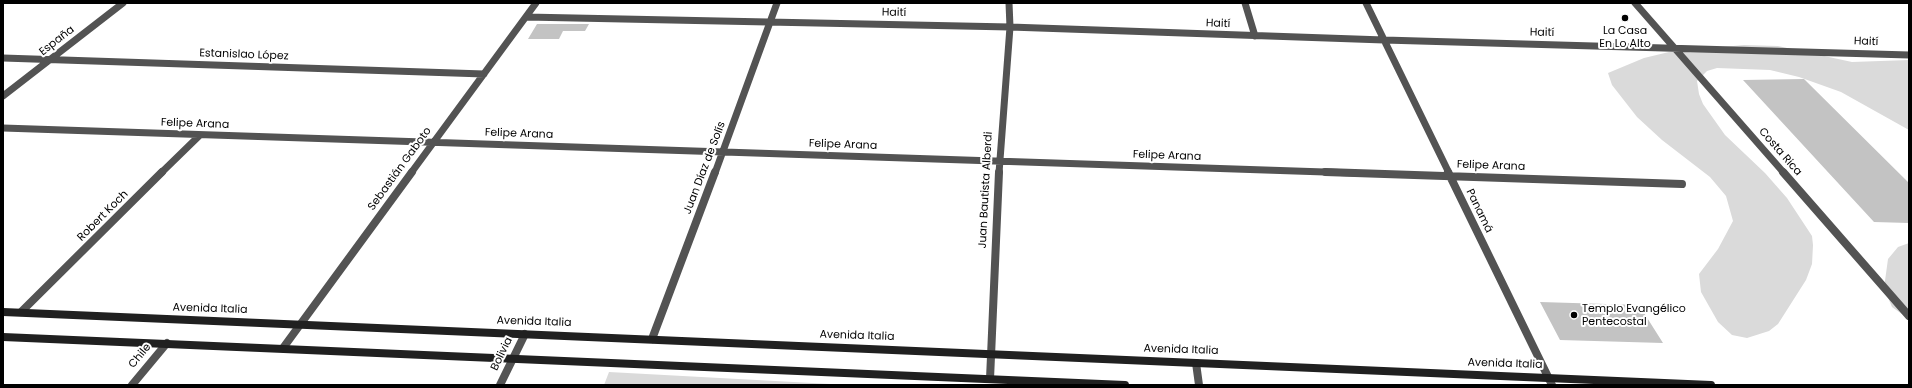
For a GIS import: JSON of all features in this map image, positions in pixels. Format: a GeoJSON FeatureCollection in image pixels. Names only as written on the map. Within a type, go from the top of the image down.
{"type":"FeatureCollection","features":[{"type":"Feature","properties":{"kind":"main road","name":"Avenida Italia"},"geometry":{"type":"LineString","coordinates":[[3,312],[1196,363],[1550,382],[1710,385]]}},
{"type":"Feature","properties":{"kind":"main road"},"geometry":{"type":"LineString","coordinates":[[3,337],[1125,385]]}},
{"type":"Feature","properties":{"kind":"street","name":"España"},"geometry":{"type":"LineString","coordinates":[[3,96],[123,3]]}},
{"type":"Feature","properties":{"kind":"street","name":"Sebastián Gaboto"},"geometry":{"type":"LineString","coordinates":[[283,348],[536,3]]}},
{"type":"Feature","properties":{"kind":"street","name":"Juan Díaz de Solís"},"geometry":{"type":"LineString","coordinates":[[652,339],[723,152],[777,3]]}},
{"type":"Feature","properties":{"kind":"street","name":"Juan Bautista Alberdi"},"geometry":{"type":"LineString","coordinates":[[990,379],[999,161],[1010,27],[1009,3]]}},
{"type":"Feature","properties":{"kind":"street"},"geometry":{"type":"LineString","coordinates":[[1245,3],[1255,36]]}},
{"type":"Feature","properties":{"kind":"street","name":"Panamá"},"geometry":{"type":"LineString","coordinates":[[1366,3],[1550,382]]}},
{"type":"Feature","properties":{"kind":"street","name":"Costa Rica"},"geometry":{"type":"LineString","coordinates":[[1636,3],[1909,316]]}},
{"type":"Feature","properties":{"kind":"street","name":"Haití"},"geometry":{"type":"LineString","coordinates":[[526,17],[1010,27],[1255,36],[1909,55]]}},
{"type":"Feature","properties":{"kind":"street","name":"Estanislao López"},"geometry":{"type":"LineString","coordinates":[[3,58],[484,74]]}},
{"type":"Feature","properties":{"kind":"street","name":"Felipe Arana"},"geometry":{"type":"LineString","coordinates":[[3,128],[1682,184]]}},
{"type":"Feature","properties":{"kind":"street","name":"Robert Koch"},"geometry":{"type":"LineString","coordinates":[[21,312],[200,135]]}},
{"type":"Feature","properties":{"kind":"street","name":"Bolivia"},"geometry":{"type":"LineString","coordinates":[[500,385],[525,334]]}},
{"type":"Feature","properties":{"kind":"street","name":"Chile"},"geometry":{"type":"LineString","coordinates":[[132,385],[167,343]]}},
{"type":"Feature","properties":{"kind":"street"},"geometry":{"type":"LineString","coordinates":[[1196,363],[1199,385]]}},
{"type":"Feature","properties":{"kind":"shaded area"},"geometry":{"type":"Polygon","coordinates":[[[1744,45],[1778,46],[1852,62],[1909,60],[1909,130],[1841,92],[1799,77],[1770,70],[1717,68],[1707,71],[1697,81],[1699,94],[1703,104],[1725,135],[1765,173],[1787,198],[1812,236],[1812,264],[1806,280],[1778,324],[1769,331],[1747,338],[1732,335],[1718,322],[1701,292],[1699,274],[1718,249],[1733,221],[1726,196],[1710,177],[1662,140],[1637,117],[1612,85],[1608,73],[1644,58],[1669,52],[1744,45]]]}},
{"type":"Feature","properties":{"kind":"shaded area"},"geometry":{"type":"Polygon","coordinates":[[[1909,243],[1909,319],[1892,307],[1884,288],[1888,259],[1898,247],[1909,243]]]}},
{"type":"Feature","properties":{"kind":"shaded area"},"geometry":{"type":"Polygon","coordinates":[[[609,372],[849,385],[604,385],[609,372]]]}},
{"type":"Feature","properties":{"kind":"building"},"geometry":{"type":"Polygon","coordinates":[[[537,24],[589,24],[585,31],[563,31],[559,39],[528,39],[537,24]]]}},
{"type":"Feature","properties":{"kind":"building"},"geometry":{"type":"Polygon","coordinates":[[[1804,79],[1909,183],[1909,223],[1874,222],[1743,80],[1804,79]]]}},
{"type":"Feature","properties":{"kind":"building"},"geometry":{"type":"Polygon","coordinates":[[[1540,302],[1639,305],[1663,343],[1560,340],[1540,302]]]}},
{"type":"Feature","properties":{"kind":"place","name":"La Casa En Lo Alto"},"geometry":{"type":"Point","coordinates":[1625,18]}},
{"type":"Feature","properties":{"kind":"place","name":"Templo Evangélico Pentecostal"},"geometry":{"type":"Point","coordinates":[1574,315]}}]}
